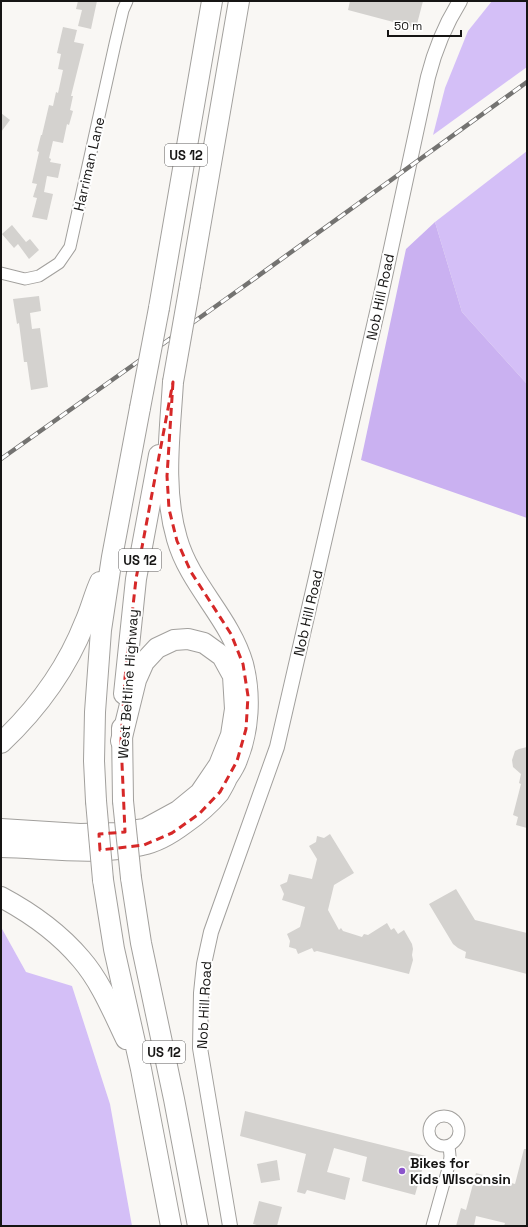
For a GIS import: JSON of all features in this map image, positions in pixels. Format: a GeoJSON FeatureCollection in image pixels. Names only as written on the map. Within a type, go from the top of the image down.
{"type":"FeatureCollection","features":[{"type":"Feature","properties":{"kind":"highway","name":"West Beltline Highway"},"geometry":{"type":"LineString","coordinates":[[171,1226],[141,1069],[114,949],[104,880],[96,802],[94,761],[95,712],[102,630],[112,556],[140,408],[212,1]]}},
{"type":"Feature","properties":{"kind":"highway","name":"West Beltline Highway"},"geometry":{"type":"LineString","coordinates":[[198,1226],[141,943],[131,878],[122,801],[121,741],[125,678],[136,578],[173,382],[239,1]]}},
{"type":"Feature","properties":{"kind":"highway"},"geometry":{"type":"LineString","coordinates":[[1,847],[87,851],[144,845],[172,833],[199,814],[220,792],[237,761],[246,729],[247,716],[248,696],[243,664],[230,634],[191,572],[177,541],[169,509],[168,476],[173,382]]}},
{"type":"Feature","properties":{"kind":"highway"},"geometry":{"type":"LineString","coordinates":[[1,743],[34,709],[62,668],[86,622],[96,591],[112,556]]}},
{"type":"Feature","properties":{"kind":"highway"},"geometry":{"type":"LineString","coordinates":[[1,829],[80,834],[116,833],[145,829],[178,812],[200,793],[219,765],[231,735],[235,709],[233,676],[222,656],[204,643],[188,639],[174,640],[157,648],[144,662],[136,680],[121,741]]}},
{"type":"Feature","properties":{"kind":"highway"},"geometry":{"type":"LineString","coordinates":[[1,897],[32,916],[55,933],[82,959],[103,991],[141,1069]]}},
{"type":"Feature","properties":{"kind":"street","name":"Harriman Lane"},"geometry":{"type":"LineString","coordinates":[[1,273],[25,279],[39,276],[59,263],[70,247],[115,44],[123,10],[127,1]]}},
{"type":"Feature","properties":{"kind":"street","name":"Nob Hill Road"},"geometry":{"type":"LineString","coordinates":[[230,1226],[200,1048],[200,1017],[204,964],[211,932],[277,747],[374,323],[428,77],[440,38],[460,1]]}},
{"type":"Feature","properties":{"kind":"street"},"geometry":{"type":"LineString","coordinates":[[432,1226],[449,1165],[449,1146]]}},
{"type":"Feature","properties":{"kind":"highlighted area"},"geometry":{"type":"Polygon","coordinates":[[[173,382],[167,476],[169,509],[177,541],[191,572],[231,634],[243,664],[248,696],[246,729],[237,761],[220,792],[199,814],[172,833],[144,845],[100,850],[99,834],[125,832],[121,741],[125,678],[136,579],[173,382]]]}},
{"type":"Feature","properties":{"kind":"shaded area"},"geometry":{"type":"Polygon","coordinates":[[[492,1],[527,1],[527,67],[433,135],[445,88],[468,31],[492,1]]]}},
{"type":"Feature","properties":{"kind":"shaded area"},"geometry":{"type":"Polygon","coordinates":[[[527,151],[527,384],[462,312],[435,222],[527,151]]]}},
{"type":"Feature","properties":{"kind":"shaded area"},"geometry":{"type":"Polygon","coordinates":[[[435,222],[462,312],[527,384],[527,518],[361,460],[406,249],[435,222]]]}},
{"type":"Feature","properties":{"kind":"shaded area"},"geometry":{"type":"Polygon","coordinates":[[[1,927],[26,972],[72,986],[110,1104],[132,1226],[1,1226],[1,927]]]}},
{"type":"Feature","properties":{"kind":"building"},"geometry":{"type":"Polygon","coordinates":[[[78,1],[97,1],[91,29],[78,26],[82,10],[76,9],[78,1]]]}},
{"type":"Feature","properties":{"kind":"building"},"geometry":{"type":"Polygon","coordinates":[[[350,1],[423,1],[416,28],[348,10],[350,1]]]}},
{"type":"Feature","properties":{"kind":"building"},"geometry":{"type":"Polygon","coordinates":[[[63,27],[77,30],[74,42],[84,44],[71,96],[73,96],[70,110],[73,111],[69,125],[67,124],[63,143],[53,141],[49,158],[51,159],[50,162],[61,164],[58,178],[47,176],[44,192],[53,194],[47,220],[32,217],[37,198],[33,197],[37,184],[32,183],[39,152],[37,151],[49,105],[53,106],[56,92],[58,93],[63,70],[58,69],[61,54],[57,53],[63,27]]]}},
{"type":"Feature","properties":{"kind":"building"},"geometry":{"type":"Polygon","coordinates":[[[1,113],[10,120],[1,132],[1,113]]]}},
{"type":"Feature","properties":{"kind":"building"},"geometry":{"type":"Polygon","coordinates":[[[12,225],[26,242],[30,239],[39,250],[29,259],[18,244],[14,248],[2,234],[12,225]]]}},
{"type":"Feature","properties":{"kind":"building"},"geometry":{"type":"Polygon","coordinates":[[[39,296],[41,311],[30,313],[32,329],[40,328],[48,387],[31,390],[27,362],[24,362],[19,323],[17,324],[13,299],[39,296]]]}},
{"type":"Feature","properties":{"kind":"building"},"geometry":{"type":"Polygon","coordinates":[[[527,747],[527,828],[516,825],[518,817],[513,815],[521,784],[519,783],[521,774],[513,767],[512,760],[515,751],[527,747]]]}},
{"type":"Feature","properties":{"kind":"building"},"geometry":{"type":"Polygon","coordinates":[[[330,834],[354,873],[334,885],[328,910],[339,930],[341,928],[343,931],[362,937],[364,934],[368,935],[387,923],[391,930],[394,928],[398,934],[404,930],[412,944],[413,949],[413,960],[409,974],[317,951],[314,952],[312,948],[298,954],[296,949],[289,947],[290,941],[287,934],[300,927],[305,907],[282,900],[284,894],[280,885],[287,882],[289,874],[312,879],[317,859],[309,846],[316,842],[317,836],[324,838],[330,834]]]}},
{"type":"Feature","properties":{"kind":"building"},"geometry":{"type":"Polygon","coordinates":[[[456,889],[475,920],[527,933],[527,974],[465,958],[466,952],[453,944],[429,904],[456,889]]]}},
{"type":"Feature","properties":{"kind":"building"},"geometry":{"type":"Polygon","coordinates":[[[245,1111],[426,1156],[415,1195],[362,1181],[367,1157],[334,1148],[327,1172],[350,1178],[345,1200],[307,1190],[305,1194],[297,1192],[306,1154],[240,1136],[245,1111]]]}},
{"type":"Feature","properties":{"kind":"building"},"geometry":{"type":"Polygon","coordinates":[[[524,1149],[527,1149],[527,1226],[504,1226],[505,1223],[476,1216],[474,1226],[456,1226],[461,1208],[466,1210],[476,1173],[515,1184],[524,1149]]]}},
{"type":"Feature","properties":{"kind":"building"},"geometry":{"type":"Polygon","coordinates":[[[277,1160],[280,1180],[261,1183],[257,1164],[277,1160]]]}},
{"type":"Feature","properties":{"kind":"building"},"geometry":{"type":"Polygon","coordinates":[[[259,1201],[282,1207],[277,1226],[260,1226],[253,1224],[259,1201]]]}},
{"type":"Feature","properties":{"kind":"railway"},"geometry":{"type":"LineString","coordinates":[[1,459],[527,82]]}},
{"type":"Feature","properties":{"kind":"place","name":"Bikes for Kids WIsconsin"},"geometry":{"type":"Point","coordinates":[402,1171]}}]}
